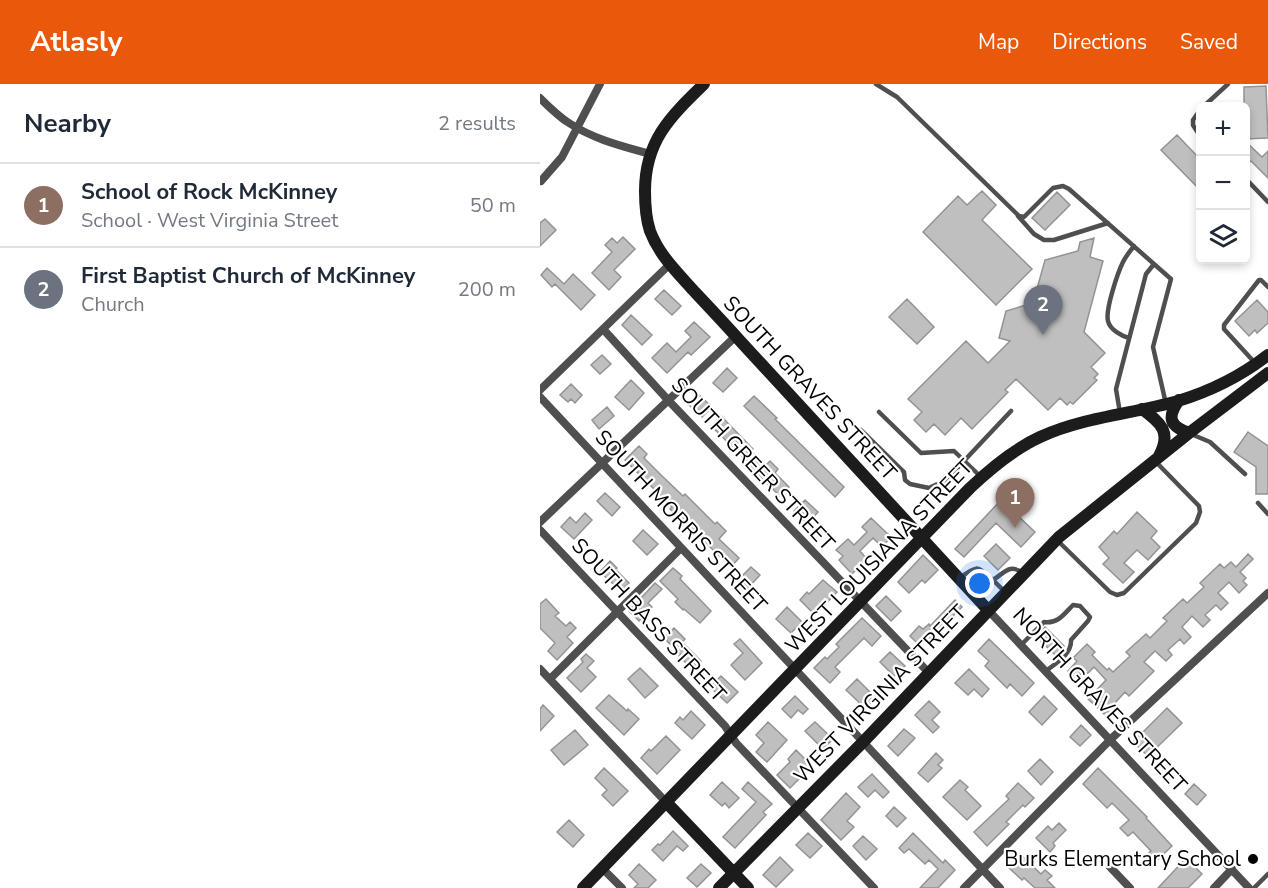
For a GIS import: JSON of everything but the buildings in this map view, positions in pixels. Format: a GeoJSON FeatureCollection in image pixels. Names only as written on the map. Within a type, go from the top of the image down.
{"type":"FeatureCollection","features":[{"type":"Feature","properties":{"kind":"main road","name":"SOUTH GRAVES STREET"},"geometry":{"type":"LineString","coordinates":[[704,84],[679,108],[654,141],[645,180],[645,203],[650,231],[670,264],[922,538]]}},
{"type":"Feature","properties":{"kind":"main road","name":"WEST LOUISIANA STREET"},"geometry":{"type":"LineString","coordinates":[[583,888],[982,477],[1009,455],[1039,437],[1066,427],[1172,402],[1226,382],[1268,355]]}},
{"type":"Feature","properties":{"kind":"main road","name":"WEST VIRGINIA STREET"},"geometry":{"type":"LineString","coordinates":[[719,888],[864,741],[1056,540],[1156,458],[1268,373]]}},
{"type":"Feature","properties":{"kind":"main road"},"geometry":{"type":"LineString","coordinates":[[1172,402],[1172,421],[1177,428],[1189,433]]}},
{"type":"Feature","properties":{"kind":"main road"},"geometry":{"type":"LineString","coordinates":[[1142,409],[1163,429],[1165,442],[1156,458]]}},
{"type":"Feature","properties":{"kind":"main road","name":"NORTH GRAVES STREET"},"geometry":{"type":"LineString","coordinates":[[922,538],[988,610]]}},
{"type":"Feature","properties":{"kind":"main road"},"geometry":{"type":"LineString","coordinates":[[666,802],[748,888]]}},
{"type":"Feature","properties":{"kind":"street"},"geometry":{"type":"LineString","coordinates":[[541,182],[562,157],[600,84]]}},
{"type":"Feature","properties":{"kind":"street"},"geometry":{"type":"LineString","coordinates":[[540,98],[556,114],[576,128],[598,138],[650,154]]}},
{"type":"Feature","properties":{"kind":"street"},"geometry":{"type":"LineString","coordinates":[[540,390],[670,264]]}},
{"type":"Feature","properties":{"kind":"street","name":"SOUTH GREER STREET"},"geometry":{"type":"LineString","coordinates":[[603,329],[929,673]]}},
{"type":"Feature","properties":{"kind":"street"},"geometry":{"type":"LineString","coordinates":[[540,522],[736,336]]}},
{"type":"Feature","properties":{"kind":"street","name":"SOUTH MORRIS STREET"},"geometry":{"type":"LineString","coordinates":[[540,397],[1000,888]]}},
{"type":"Feature","properties":{"kind":"street","name":"SOUTH BASS STREET"},"geometry":{"type":"LineString","coordinates":[[540,530],[724,726],[736,743],[874,888]]}},
{"type":"Feature","properties":{"kind":"street"},"geometry":{"type":"LineString","coordinates":[[550,679],[681,548]]}},
{"type":"Feature","properties":{"kind":"street"},"geometry":{"type":"LineString","coordinates":[[964,888],[1111,739],[1268,593]]}},
{"type":"Feature","properties":{"kind":"street","name":"NORTH GRAVES STREET"},"geometry":{"type":"LineString","coordinates":[[988,610],[1252,888]]}},
{"type":"Feature","properties":{"kind":"street"},"geometry":{"type":"LineString","coordinates":[[540,669],[666,802]]}},
{"type":"Feature","properties":{"kind":"street"},"geometry":{"type":"LineString","coordinates":[[1110,867],[1130,888]]}},
{"type":"Feature","properties":{"kind":"street"},"geometry":{"type":"LineString","coordinates":[[602,868],[622,888]]}},
{"type":"Feature","properties":{"kind":"street"},"geometry":{"type":"LineString","coordinates":[[1214,888],[1232,869]]}},
{"type":"Feature","properties":{"kind":"lane"},"geometry":{"type":"LineString","coordinates":[[876,84],[897,97],[1018,215],[1034,234],[1044,240],[1054,240],[1108,223]]}},
{"type":"Feature","properties":{"kind":"lane"},"geometry":{"type":"LineString","coordinates":[[1208,102],[1228,84]]}},
{"type":"Feature","properties":{"kind":"lane"},"geometry":{"type":"LineString","coordinates":[[1196,115],[1192,120],[1196,130]]}},
{"type":"Feature","properties":{"kind":"lane"},"geometry":{"type":"LineString","coordinates":[[1250,184],[1268,202]]}},
{"type":"Feature","properties":{"kind":"lane"},"geometry":{"type":"LineString","coordinates":[[1018,215],[1024,217],[1053,188],[1063,186],[1171,279],[1153,347],[1172,402]]}},
{"type":"Feature","properties":{"kind":"lane"},"geometry":{"type":"LineString","coordinates":[[1129,338],[1111,327],[1108,314],[1122,264],[1134,246]]}},
{"type":"Feature","properties":{"kind":"lane"},"geometry":{"type":"LineString","coordinates":[[1120,413],[1116,389],[1146,274],[1154,264]]}},
{"type":"Feature","properties":{"kind":"lane"},"geometry":{"type":"LineString","coordinates":[[1256,364],[1224,329],[1224,326],[1259,280],[1268,286]]}},
{"type":"Feature","properties":{"kind":"lane"},"geometry":{"type":"LineString","coordinates":[[861,430],[904,472],[905,480],[910,484],[929,488],[946,480],[1011,411]]}},
{"type":"Feature","properties":{"kind":"lane"},"geometry":{"type":"LineString","coordinates":[[879,412],[921,453],[954,451],[982,477]]}},
{"type":"Feature","properties":{"kind":"lane"},"geometry":{"type":"LineString","coordinates":[[1189,433],[1210,442],[1245,474]]}},
{"type":"Feature","properties":{"kind":"lane"},"geometry":{"type":"LineString","coordinates":[[1056,540],[1110,592],[1118,595],[1124,593],[1196,523],[1200,512],[1199,506],[1156,458]]}},
{"type":"Feature","properties":{"kind":"lane"},"geometry":{"type":"LineString","coordinates":[[1258,503],[1268,514]]}},
{"type":"Feature","properties":{"kind":"lane"},"geometry":{"type":"LineString","coordinates":[[959,579],[977,567],[1005,592]]}},
{"type":"Feature","properties":{"kind":"lane"},"geometry":{"type":"LineString","coordinates":[[976,597],[993,580],[1010,568],[1024,573]]}},
{"type":"Feature","properties":{"kind":"lane"},"geometry":{"type":"LineString","coordinates":[[1021,645],[1044,622],[1050,623],[1058,620],[1073,605],[1080,606],[1090,616],[1071,640],[1071,646],[1066,653],[1046,671]]}},
{"type":"Feature","properties":{"kind":"lane"},"geometry":{"type":"LineString","coordinates":[[1252,888],[1267,876]]}},
{"type":"Feature","properties":{"kind":"place","name":"First Baptist Church of McKinney"},"geometry":{"type":"Point","coordinates":[1043,335]}},
{"type":"Feature","properties":{"kind":"place","name":"School of Rock McKinney"},"geometry":{"type":"Point","coordinates":[1015,528]}},
{"type":"Feature","properties":{"kind":"place","name":"Burks Elementary School"},"geometry":{"type":"Point","coordinates":[1253,859]}}]}
